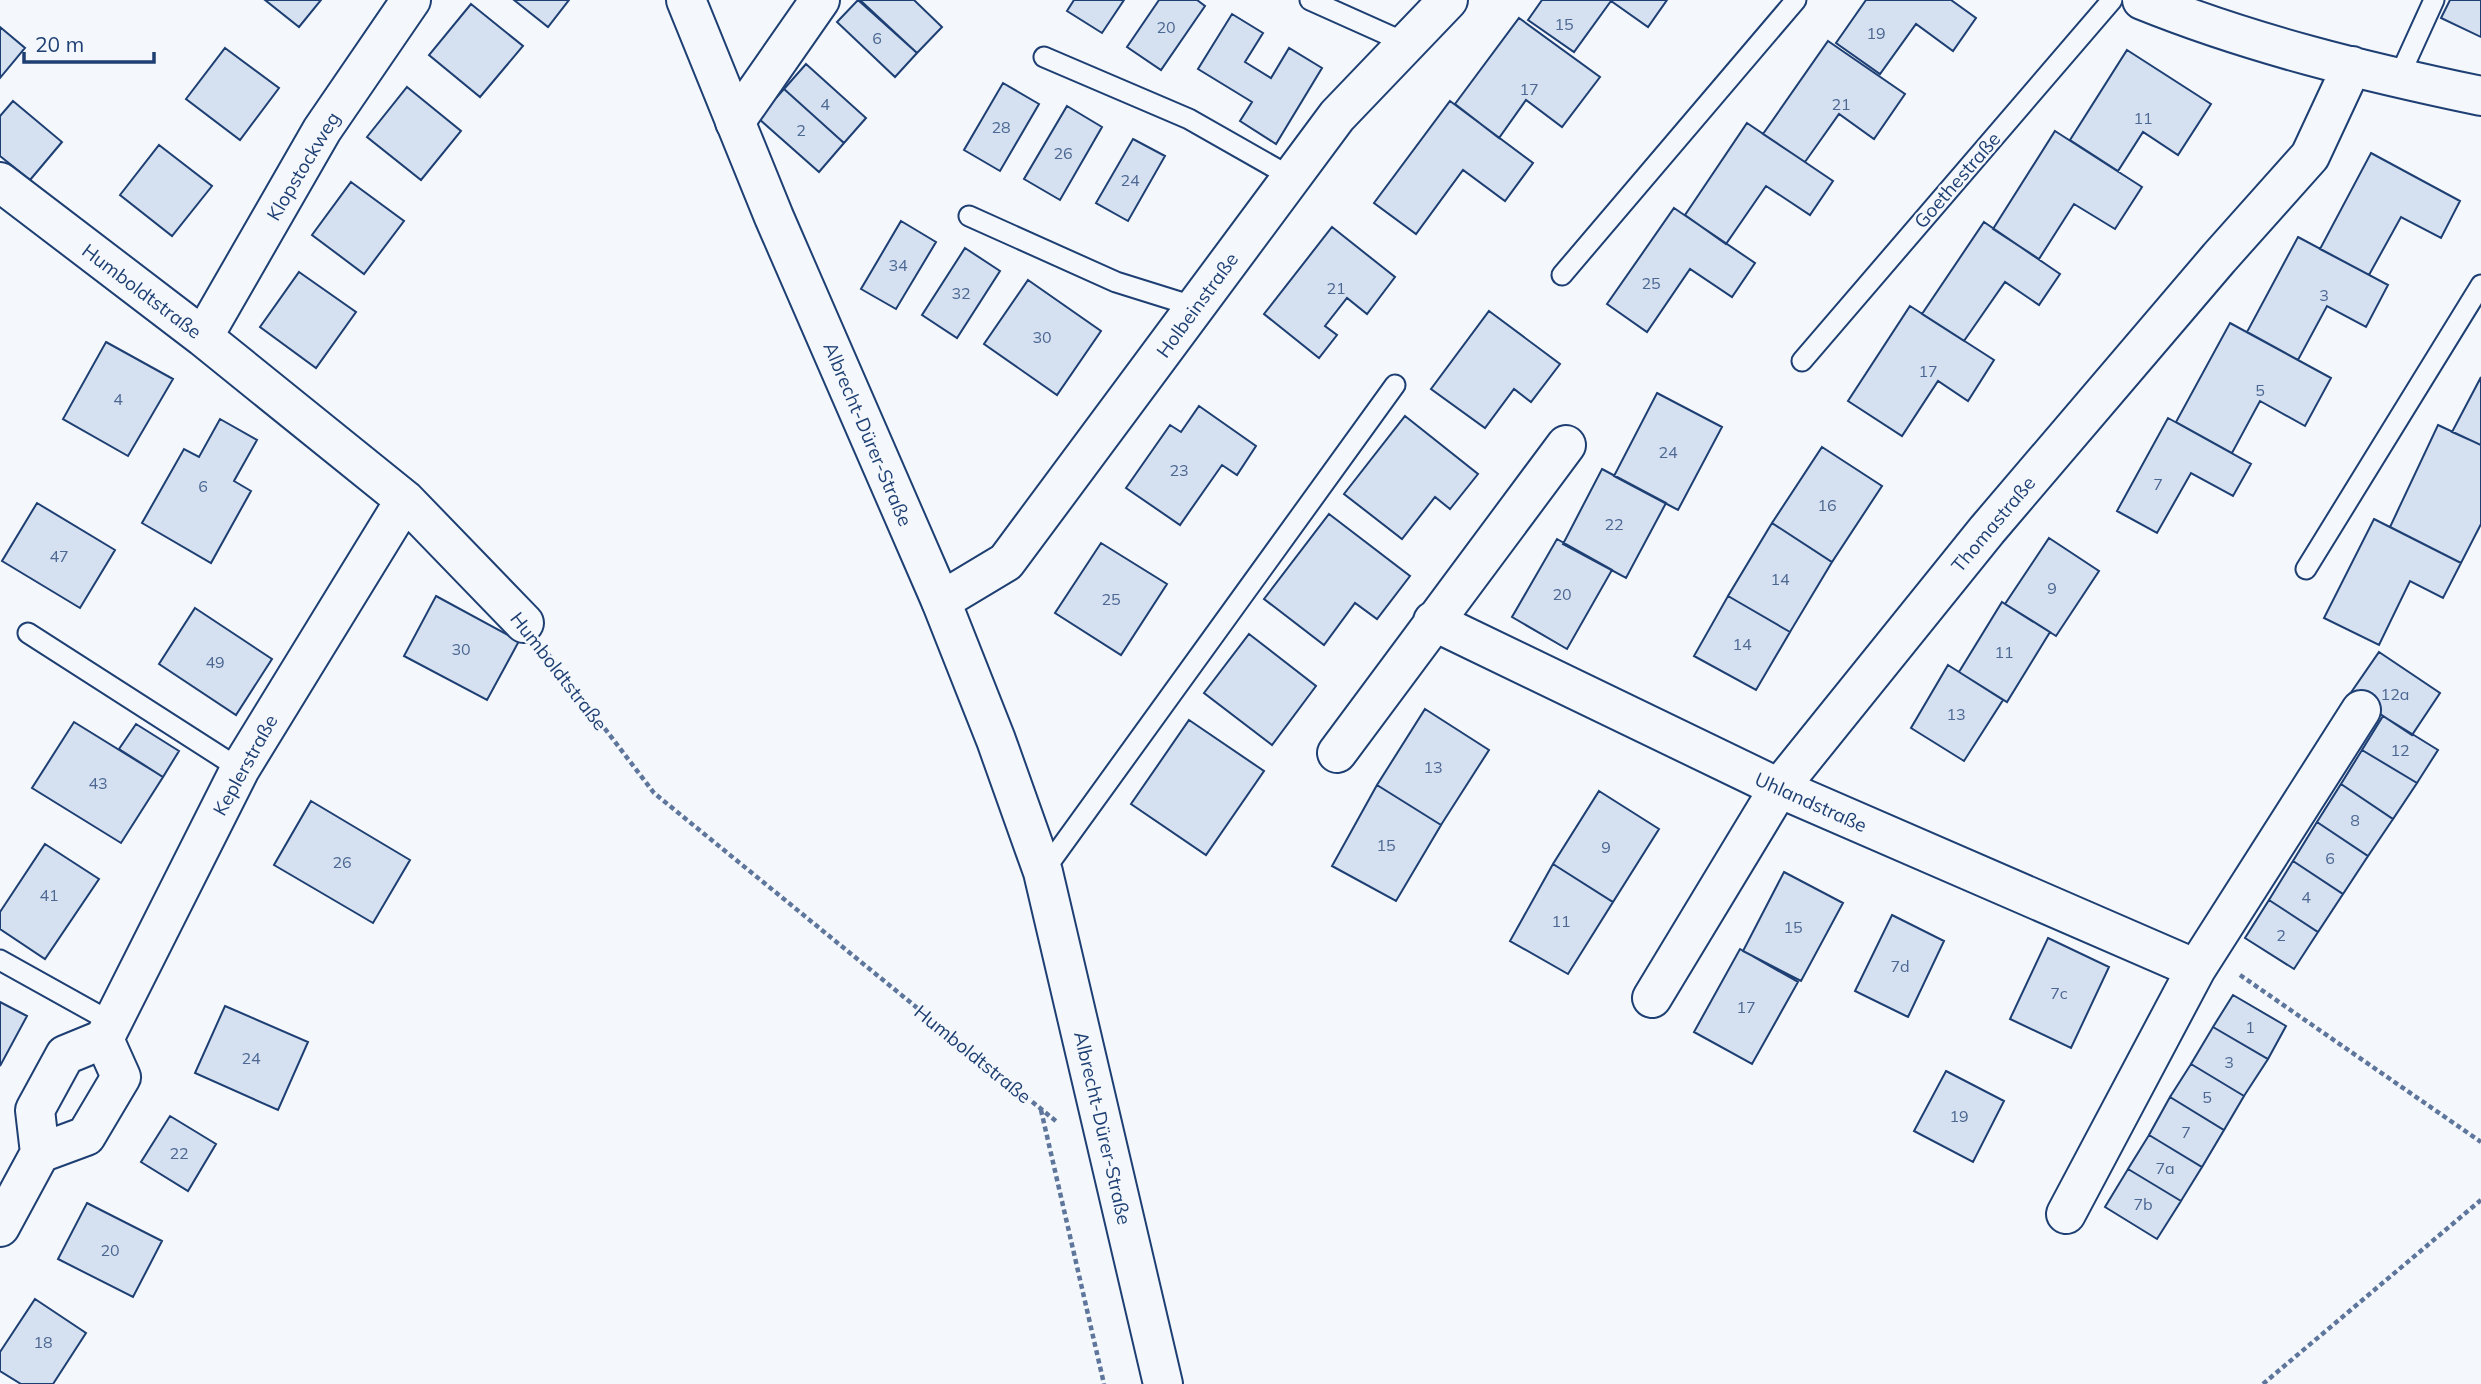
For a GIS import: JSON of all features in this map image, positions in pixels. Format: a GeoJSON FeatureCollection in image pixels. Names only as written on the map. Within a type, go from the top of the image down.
{"type":"FeatureCollection","features":[{"type":"Feature","properties":{"kind":"street","name":"Klopstockweg"},"geometry":{"type":"LineString","coordinates":[[203,337],[321,130],[411,0]]}},
{"type":"Feature","properties":{"kind":"street","name":"Albrecht-Dürer-Straße"},"geometry":{"type":"LineString","coordinates":[[686,0],[735,122],[941,601],[996,740],[1043,872],[1163,1384]]}},
{"type":"Feature","properties":{"kind":"street"},"geometry":{"type":"LineString","coordinates":[[735,122],[820,0]]}},
{"type":"Feature","properties":{"kind":"street","name":"Holbeinstraße"},"geometry":{"type":"LineString","coordinates":[[941,601],[1006,562],[1337,116],[1448,0]]}},
{"type":"Feature","properties":{"kind":"street"},"geometry":{"type":"LineString","coordinates":[[2164,4],[2274,45],[2398,79],[2481,96]]}},
{"type":"Feature","properties":{"kind":"street","name":"Thomastraße"},"geometry":{"type":"LineString","coordinates":[[1652,998],[1779,788],[1987,530],[2219,258],[2310,156],[2352,66]]}},
{"type":"Feature","properties":{"kind":"street","name":"Humboldtstraße"},"geometry":{"type":"LineString","coordinates":[[0,182],[203,337],[405,500],[524,623]]}},
{"type":"Feature","properties":{"kind":"street"},"geometry":{"type":"LineString","coordinates":[[1337,753],[1566,445]]}},
{"type":"Feature","properties":{"kind":"street","name":"Keplerstraße"},"geometry":{"type":"LineString","coordinates":[[108,1031],[240,769],[405,500]]}},
{"type":"Feature","properties":{"kind":"street","name":"Uhlandstraße"},"geometry":{"type":"LineString","coordinates":[[1433,621],[1779,788],[2196,969]]}},
{"type":"Feature","properties":{"kind":"street"},"geometry":{"type":"LineString","coordinates":[[2066,1214],[2196,969],[2361,710]]}},
{"type":"Feature","properties":{"kind":"street"},"geometry":{"type":"LineString","coordinates":[[0,1227],[40,1153],[35,1110],[65,1055],[108,1031],[121,1077],[86,1136],[40,1153]]}},
{"type":"Feature","properties":{"kind":"lane"},"geometry":{"type":"LineString","coordinates":[[1310,0],[1406,43]]}},
{"type":"Feature","properties":{"kind":"lane"},"geometry":{"type":"LineString","coordinates":[[1562,275],[1796,0]]}},
{"type":"Feature","properties":{"kind":"lane","name":"Goethestraße"},"geometry":{"type":"LineString","coordinates":[[1802,361],[2112,0]]}},
{"type":"Feature","properties":{"kind":"lane"},"geometry":{"type":"LineString","coordinates":[[2398,79],[2434,0]]}},
{"type":"Feature","properties":{"kind":"lane"},"geometry":{"type":"LineString","coordinates":[[1044,57],[1189,118],[1291,177]]}},
{"type":"Feature","properties":{"kind":"lane"},"geometry":{"type":"LineString","coordinates":[[969,216],[1116,282],[1196,307]]}},
{"type":"Feature","properties":{"kind":"lane"},"geometry":{"type":"LineString","coordinates":[[2306,569],[2481,285]]}},
{"type":"Feature","properties":{"kind":"lane"},"geometry":{"type":"LineString","coordinates":[[1043,872],[1395,385]]}},
{"type":"Feature","properties":{"kind":"lane"},"geometry":{"type":"LineString","coordinates":[[28,633],[240,769]]}},
{"type":"Feature","properties":{"kind":"lane"},"geometry":{"type":"LineString","coordinates":[[0,960],[108,1031]]}},
{"type":"Feature","properties":{"kind":"path","name":"Humboldtstraße"},"geometry":{"type":"LineString","coordinates":[[524,623],[654,793],[1061,1126]]}},
{"type":"Feature","properties":{"kind":"path"},"geometry":{"type":"LineString","coordinates":[[2196,969],[2233,970],[2481,1142]]}},
{"type":"Feature","properties":{"kind":"path"},"geometry":{"type":"LineString","coordinates":[[1041,1109],[1104,1384]]}},
{"type":"Feature","properties":{"kind":"path"},"geometry":{"type":"LineString","coordinates":[[2263,1384],[2481,1200]]}},
{"type":"Feature","properties":{"kind":"building"},"geometry":{"type":"Polygon","coordinates":[[[265,0],[321,0],[299,27],[265,0]]]}},
{"type":"Feature","properties":{"kind":"building"},"geometry":{"type":"Polygon","coordinates":[[[514,0],[569,0],[548,27],[514,0]]]}},
{"type":"Feature","properties":{"kind":"building"},"geometry":{"type":"Polygon","coordinates":[[[858,0],[917,53],[895,77],[837,22],[858,0]]]}},
{"type":"Feature","properties":{"kind":"building"},"geometry":{"type":"Polygon","coordinates":[[[860,0],[914,0],[942,27],[917,53],[860,0]]]}},
{"type":"Feature","properties":{"kind":"building"},"geometry":{"type":"Polygon","coordinates":[[[1074,0],[1124,0],[1102,33],[1067,11],[1074,0]]]}},
{"type":"Feature","properties":{"kind":"building"},"geometry":{"type":"Polygon","coordinates":[[[1159,0],[1197,0],[1205,6],[1161,70],[1127,47],[1159,0]]]}},
{"type":"Feature","properties":{"kind":"building"},"geometry":{"type":"Polygon","coordinates":[[[1542,0],[1667,0],[1648,27],[1611,1],[1574,52],[1528,20],[1542,0]]]}},
{"type":"Feature","properties":{"kind":"building"},"geometry":{"type":"Polygon","coordinates":[[[1866,0],[1951,0],[1976,18],[1953,51],[1916,24],[1880,74],[1836,43],[1866,0]]]}},
{"type":"Feature","properties":{"kind":"building"},"geometry":{"type":"Polygon","coordinates":[[[2450,0],[2481,0],[2481,37],[2441,18],[2450,0]]]}},
{"type":"Feature","properties":{"kind":"building"},"geometry":{"type":"Polygon","coordinates":[[[471,4],[523,46],[480,97],[429,55],[471,4]]]}},
{"type":"Feature","properties":{"kind":"building"},"geometry":{"type":"Polygon","coordinates":[[[1232,14],[1263,33],[1245,62],[1271,78],[1289,48],[1322,68],[1276,144],[1240,121],[1252,102],[1198,69],[1232,14]]]}},
{"type":"Feature","properties":{"kind":"building"},"geometry":{"type":"Polygon","coordinates":[[[1519,18],[1600,77],[1562,127],[1526,100],[1499,138],[1455,104],[1519,18]]]}},
{"type":"Feature","properties":{"kind":"building"},"geometry":{"type":"Polygon","coordinates":[[[0,27],[25,48],[0,78],[0,27]]]}},
{"type":"Feature","properties":{"kind":"building"},"geometry":{"type":"Polygon","coordinates":[[[1828,41],[1905,94],[1874,139],[1839,114],[1805,162],[1763,134],[1828,41]]]}},
{"type":"Feature","properties":{"kind":"building"},"geometry":{"type":"Polygon","coordinates":[[[225,48],[279,88],[240,140],[186,99],[225,48]]]}},
{"type":"Feature","properties":{"kind":"building"},"geometry":{"type":"Polygon","coordinates":[[[2127,50],[2211,104],[2178,155],[2143,132],[2118,171],[2070,140],[2127,50]]]}},
{"type":"Feature","properties":{"kind":"building"},"geometry":{"type":"Polygon","coordinates":[[[806,64],[866,118],[844,143],[784,89],[806,64]]]}},
{"type":"Feature","properties":{"kind":"building"},"geometry":{"type":"Polygon","coordinates":[[[1003,83],[1039,104],[1000,171],[964,150],[1003,83]]]}},
{"type":"Feature","properties":{"kind":"building"},"geometry":{"type":"Polygon","coordinates":[[[407,87],[461,131],[421,180],[367,137],[407,87]]]}},
{"type":"Feature","properties":{"kind":"building"},"geometry":{"type":"Polygon","coordinates":[[[784,89],[844,143],[819,172],[758,118],[784,89]]]}},
{"type":"Feature","properties":{"kind":"building"},"geometry":{"type":"Polygon","coordinates":[[[13,101],[62,142],[30,180],[0,156],[0,116],[13,101]]]}},
{"type":"Feature","properties":{"kind":"building"},"geometry":{"type":"Polygon","coordinates":[[[1450,101],[1533,163],[1505,201],[1463,170],[1416,234],[1374,203],[1450,101]]]}},
{"type":"Feature","properties":{"kind":"building"},"geometry":{"type":"Polygon","coordinates":[[[1067,106],[1102,127],[1060,200],[1024,179],[1067,106]]]}},
{"type":"Feature","properties":{"kind":"building"},"geometry":{"type":"Polygon","coordinates":[[[1747,123],[1833,181],[1810,215],[1766,186],[1726,244],[1685,215],[1747,123]]]}},
{"type":"Feature","properties":{"kind":"building"},"geometry":{"type":"Polygon","coordinates":[[[2055,131],[2142,187],[2115,229],[2074,204],[2039,259],[1993,229],[2055,131]]]}},
{"type":"Feature","properties":{"kind":"building"},"geometry":{"type":"Polygon","coordinates":[[[1133,139],[1165,156],[1128,221],[1096,203],[1133,139]]]}},
{"type":"Feature","properties":{"kind":"building"},"geometry":{"type":"Polygon","coordinates":[[[159,145],[212,186],[172,236],[120,195],[159,145]]]}},
{"type":"Feature","properties":{"kind":"building"},"geometry":{"type":"Polygon","coordinates":[[[2371,153],[2460,201],[2441,238],[2401,217],[2369,275],[2320,249],[2371,153]]]}},
{"type":"Feature","properties":{"kind":"building"},"geometry":{"type":"Polygon","coordinates":[[[351,182],[404,221],[364,274],[312,235],[351,182]]]}},
{"type":"Feature","properties":{"kind":"building"},"geometry":{"type":"Polygon","coordinates":[[[1674,208],[1755,263],[1732,297],[1690,269],[1647,332],[1607,304],[1674,208]]]}},
{"type":"Feature","properties":{"kind":"building"},"geometry":{"type":"Polygon","coordinates":[[[901,221],[936,242],[896,309],[861,289],[901,221]]]}},
{"type":"Feature","properties":{"kind":"building"},"geometry":{"type":"Polygon","coordinates":[[[1984,222],[2060,274],[2039,305],[2005,282],[1964,341],[1922,314],[1984,222]]]}},
{"type":"Feature","properties":{"kind":"building"},"geometry":{"type":"Polygon","coordinates":[[[1332,227],[1395,277],[1367,314],[1347,298],[1325,326],[1337,335],[1319,358],[1264,314],[1332,227]]]}},
{"type":"Feature","properties":{"kind":"building"},"geometry":{"type":"Polygon","coordinates":[[[2298,237],[2388,285],[2366,327],[2327,306],[2298,360],[2247,332],[2298,237]]]}},
{"type":"Feature","properties":{"kind":"building"},"geometry":{"type":"Polygon","coordinates":[[[965,248],[1000,271],[957,338],[922,315],[965,248]]]}},
{"type":"Feature","properties":{"kind":"building"},"geometry":{"type":"Polygon","coordinates":[[[299,272],[356,312],[316,368],[260,327],[299,272]]]}},
{"type":"Feature","properties":{"kind":"building"},"geometry":{"type":"Polygon","coordinates":[[[1028,280],[1101,331],[1057,395],[984,344],[1028,280]]]}},
{"type":"Feature","properties":{"kind":"building"},"geometry":{"type":"Polygon","coordinates":[[[1910,306],[1994,360],[1968,401],[1938,381],[1902,436],[1848,401],[1910,306]]]}},
{"type":"Feature","properties":{"kind":"building"},"geometry":{"type":"Polygon","coordinates":[[[1489,311],[1560,364],[1531,402],[1514,389],[1485,428],[1431,389],[1489,311]]]}},
{"type":"Feature","properties":{"kind":"building"},"geometry":{"type":"Polygon","coordinates":[[[2230,323],[2331,378],[2305,426],[2260,401],[2232,453],[2176,422],[2230,323]]]}},
{"type":"Feature","properties":{"kind":"building"},"geometry":{"type":"Polygon","coordinates":[[[106,342],[173,379],[128,456],[63,419],[106,342]]]}},
{"type":"Feature","properties":{"kind":"building"},"geometry":{"type":"Polygon","coordinates":[[[2481,377],[2481,445],[2452,432],[2481,377]]]}},
{"type":"Feature","properties":{"kind":"building"},"geometry":{"type":"Polygon","coordinates":[[[1657,393],[1722,427],[1678,510],[1614,476],[1657,393]]]}},
{"type":"Feature","properties":{"kind":"building"},"geometry":{"type":"Polygon","coordinates":[[[1199,406],[1256,446],[1237,475],[1222,465],[1180,525],[1126,488],[1170,425],[1181,432],[1199,406]]]}},
{"type":"Feature","properties":{"kind":"building"},"geometry":{"type":"Polygon","coordinates":[[[1405,416],[1478,474],[1450,509],[1435,497],[1402,539],[1344,494],[1405,416]]]}},
{"type":"Feature","properties":{"kind":"building"},"geometry":{"type":"Polygon","coordinates":[[[2168,418],[2251,464],[2233,496],[2191,473],[2157,533],[2117,511],[2168,418]]]}},
{"type":"Feature","properties":{"kind":"building"},"geometry":{"type":"Polygon","coordinates":[[[220,419],[257,440],[234,481],[251,491],[211,563],[142,523],[184,449],[199,457],[220,419]]]}},
{"type":"Feature","properties":{"kind":"building"},"geometry":{"type":"Polygon","coordinates":[[[2438,425],[2481,445],[2481,524],[2461,563],[2390,527],[2438,425]]]}},
{"type":"Feature","properties":{"kind":"building"},"geometry":{"type":"Polygon","coordinates":[[[1822,447],[1882,486],[1832,562],[1772,523],[1822,447]]]}},
{"type":"Feature","properties":{"kind":"building"},"geometry":{"type":"Polygon","coordinates":[[[1602,469],[1666,503],[1626,578],[1563,544],[1602,469]]]}},
{"type":"Feature","properties":{"kind":"building"},"geometry":{"type":"Polygon","coordinates":[[[37,503],[115,550],[80,608],[2,561],[37,503]]]}},
{"type":"Feature","properties":{"kind":"building"},"geometry":{"type":"Polygon","coordinates":[[[1329,514],[1410,576],[1377,619],[1355,603],[1324,645],[1264,599],[1329,514]]]}},
{"type":"Feature","properties":{"kind":"building"},"geometry":{"type":"Polygon","coordinates":[[[2374,519],[2461,563],[2443,598],[2410,581],[2379,645],[2324,618],[2374,519]]]}},
{"type":"Feature","properties":{"kind":"building"},"geometry":{"type":"Polygon","coordinates":[[[1772,523],[1832,562],[1790,632],[1728,596],[1772,523]]]}},
{"type":"Feature","properties":{"kind":"building"},"geometry":{"type":"Polygon","coordinates":[[[2049,538],[2099,571],[2056,636],[2005,604],[2049,538]]]}},
{"type":"Feature","properties":{"kind":"building"},"geometry":{"type":"Polygon","coordinates":[[[1557,539],[1612,570],[1567,649],[1512,617],[1557,539]]]}},
{"type":"Feature","properties":{"kind":"building"},"geometry":{"type":"Polygon","coordinates":[[[1101,543],[1167,584],[1121,655],[1055,613],[1101,543]]]}},
{"type":"Feature","properties":{"kind":"building"},"geometry":{"type":"Polygon","coordinates":[[[436,596],[519,641],[487,700],[404,656],[436,596]]]}},
{"type":"Feature","properties":{"kind":"building"},"geometry":{"type":"Polygon","coordinates":[[[1728,596],[1790,632],[1756,690],[1694,656],[1728,596]]]}},
{"type":"Feature","properties":{"kind":"building"},"geometry":{"type":"Polygon","coordinates":[[[2002,602],[2050,632],[2007,702],[1959,672],[2002,602]]]}},
{"type":"Feature","properties":{"kind":"building"},"geometry":{"type":"Polygon","coordinates":[[[195,608],[272,659],[236,715],[159,664],[195,608]]]}},
{"type":"Feature","properties":{"kind":"building"},"geometry":{"type":"Polygon","coordinates":[[[1249,634],[1316,686],[1272,745],[1204,693],[1249,634]]]}},
{"type":"Feature","properties":{"kind":"building"},"geometry":{"type":"Polygon","coordinates":[[[2379,652],[2440,693],[2412,735],[2350,694],[2379,652]]]}},
{"type":"Feature","properties":{"kind":"building"},"geometry":{"type":"Polygon","coordinates":[[[1948,665],[2003,700],[1964,761],[1911,728],[1948,665]]]}},
{"type":"Feature","properties":{"kind":"building"},"geometry":{"type":"Polygon","coordinates":[[[1425,709],[1489,750],[1441,825],[1377,785],[1425,709]]]}},
{"type":"Feature","properties":{"kind":"building"},"geometry":{"type":"Polygon","coordinates":[[[2383,716],[2438,750],[2417,783],[2362,750],[2383,716]]]}},
{"type":"Feature","properties":{"kind":"building"},"geometry":{"type":"Polygon","coordinates":[[[1189,720],[1264,771],[1206,855],[1131,804],[1189,720]]]}},
{"type":"Feature","properties":{"kind":"building"},"geometry":{"type":"Polygon","coordinates":[[[74,722],[163,777],[121,843],[32,788],[74,722]]]}},
{"type":"Feature","properties":{"kind":"building"},"geometry":{"type":"Polygon","coordinates":[[[136,724],[179,751],[163,777],[119,749],[136,724]]]}},
{"type":"Feature","properties":{"kind":"building"},"geometry":{"type":"Polygon","coordinates":[[[2362,750],[2417,783],[2393,819],[2341,784],[2362,750]]]}},
{"type":"Feature","properties":{"kind":"building"},"geometry":{"type":"Polygon","coordinates":[[[2341,784],[2393,819],[2368,856],[2317,822],[2341,784]]]}},
{"type":"Feature","properties":{"kind":"building"},"geometry":{"type":"Polygon","coordinates":[[[1377,785],[1441,825],[1396,901],[1332,866],[1377,785]]]}},
{"type":"Feature","properties":{"kind":"building"},"geometry":{"type":"Polygon","coordinates":[[[1599,791],[1659,829],[1613,902],[1553,864],[1599,791]]]}},
{"type":"Feature","properties":{"kind":"building"},"geometry":{"type":"Polygon","coordinates":[[[311,801],[410,860],[373,923],[274,865],[311,801]]]}},
{"type":"Feature","properties":{"kind":"building"},"geometry":{"type":"Polygon","coordinates":[[[2317,822],[2368,856],[2343,894],[2293,861],[2317,822]]]}},
{"type":"Feature","properties":{"kind":"building"},"geometry":{"type":"Polygon","coordinates":[[[45,844],[99,879],[45,959],[0,929],[0,912],[45,844]]]}},
{"type":"Feature","properties":{"kind":"building"},"geometry":{"type":"Polygon","coordinates":[[[2293,861],[2343,894],[2318,932],[2269,900],[2293,861]]]}},
{"type":"Feature","properties":{"kind":"building"},"geometry":{"type":"Polygon","coordinates":[[[1553,864],[1613,902],[1568,974],[1510,941],[1553,864]]]}},
{"type":"Feature","properties":{"kind":"building"},"geometry":{"type":"Polygon","coordinates":[[[1784,872],[1843,903],[1801,981],[1743,951],[1784,872]]]}},
{"type":"Feature","properties":{"kind":"building"},"geometry":{"type":"Polygon","coordinates":[[[2269,900],[2318,932],[2294,969],[2245,938],[2269,900]]]}},
{"type":"Feature","properties":{"kind":"building"},"geometry":{"type":"Polygon","coordinates":[[[1892,915],[1944,941],[1908,1017],[1855,991],[1892,915]]]}},
{"type":"Feature","properties":{"kind":"building"},"geometry":{"type":"Polygon","coordinates":[[[2048,938],[2109,967],[2071,1048],[2010,1019],[2048,938]]]}},
{"type":"Feature","properties":{"kind":"building"},"geometry":{"type":"Polygon","coordinates":[[[1740,949],[1798,982],[1752,1064],[1694,1032],[1740,949]]]}},
{"type":"Feature","properties":{"kind":"building"},"geometry":{"type":"Polygon","coordinates":[[[2233,995],[2286,1026],[2268,1059],[2213,1027],[2233,995]]]}},
{"type":"Feature","properties":{"kind":"building"},"geometry":{"type":"Polygon","coordinates":[[[0,1002],[27,1016],[0,1066],[0,1002]]]}},
{"type":"Feature","properties":{"kind":"building"},"geometry":{"type":"Polygon","coordinates":[[[225,1006],[308,1042],[278,1110],[195,1073],[225,1006]]]}},
{"type":"Feature","properties":{"kind":"building"},"geometry":{"type":"Polygon","coordinates":[[[2213,1027],[2268,1059],[2244,1096],[2191,1064],[2213,1027]]]}},
{"type":"Feature","properties":{"kind":"building"},"geometry":{"type":"Polygon","coordinates":[[[2191,1064],[2244,1096],[2224,1130],[2170,1097],[2191,1064]]]}},
{"type":"Feature","properties":{"kind":"building"},"geometry":{"type":"Polygon","coordinates":[[[1946,1071],[2004,1101],[1973,1162],[1914,1131],[1946,1071]]]}},
{"type":"Feature","properties":{"kind":"building"},"geometry":{"type":"Polygon","coordinates":[[[2170,1097],[2224,1130],[2202,1167],[2149,1135],[2170,1097]]]}},
{"type":"Feature","properties":{"kind":"building"},"geometry":{"type":"Polygon","coordinates":[[[170,1116],[216,1144],[188,1191],[141,1162],[170,1116]]]}},
{"type":"Feature","properties":{"kind":"building"},"geometry":{"type":"Polygon","coordinates":[[[2149,1135],[2202,1167],[2181,1201],[2128,1169],[2149,1135]]]}},
{"type":"Feature","properties":{"kind":"building"},"geometry":{"type":"Polygon","coordinates":[[[2128,1169],[2181,1201],[2157,1239],[2105,1207],[2128,1169]]]}},
{"type":"Feature","properties":{"kind":"building"},"geometry":{"type":"Polygon","coordinates":[[[87,1203],[162,1241],[133,1297],[58,1259],[87,1203]]]}},
{"type":"Feature","properties":{"kind":"building"},"geometry":{"type":"Polygon","coordinates":[[[35,1299],[86,1333],[53,1384],[21,1384],[0,1371],[0,1352],[35,1299]]]}}]}
